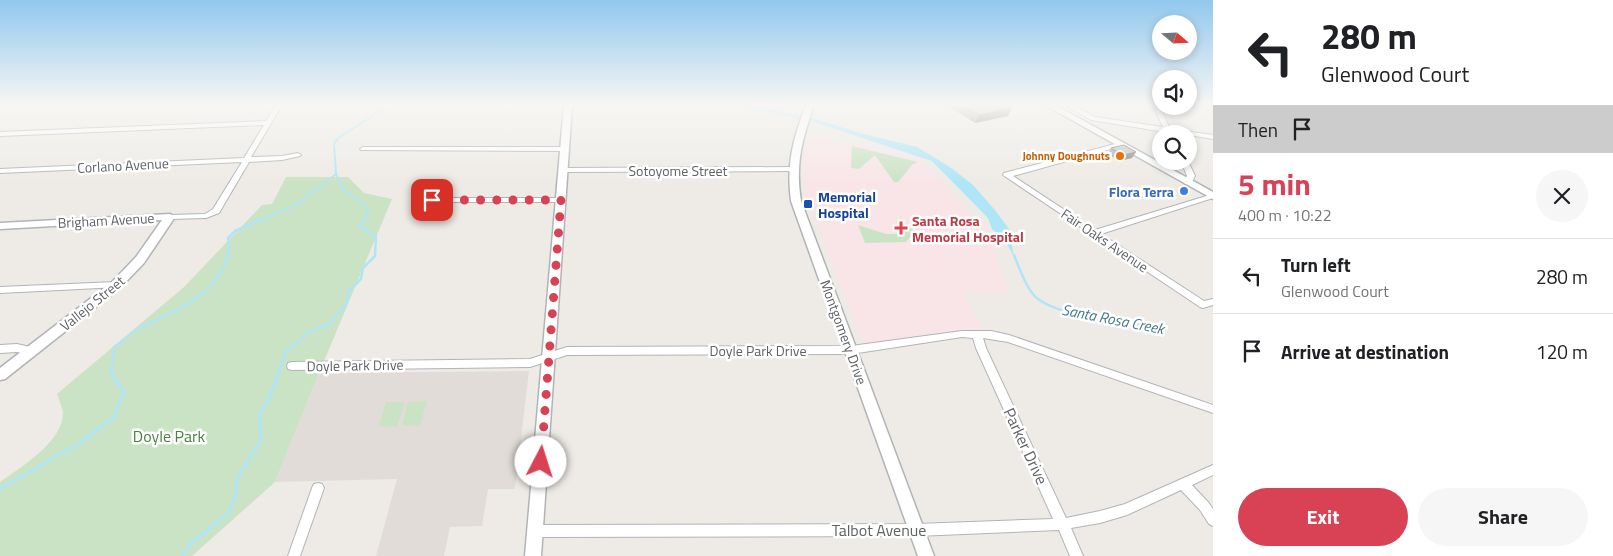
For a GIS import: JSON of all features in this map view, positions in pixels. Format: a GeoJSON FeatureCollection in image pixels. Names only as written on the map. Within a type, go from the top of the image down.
{"type":"FeatureCollection","features":[{"type":"Feature","properties":{"kind":"street"},"geometry":{"type":"LineString","coordinates":[[0,134],[74,131]]}},
{"type":"Feature","properties":{"kind":"street"},"geometry":{"type":"LineString","coordinates":[[247,160],[263,131]]}},
{"type":"Feature","properties":{"kind":"street"},"geometry":{"type":"LineString","coordinates":[[533,556],[566,131]]}},
{"type":"Feature","properties":{"kind":"street","name":"Montgomery Drive"},"geometry":{"type":"LineString","coordinates":[[800,131],[792,169],[796,201],[926,556]]}},
{"type":"Feature","properties":{"kind":"street"},"geometry":{"type":"LineString","coordinates":[[1095,131],[1213,196]]}},
{"type":"Feature","properties":{"kind":"street"},"geometry":{"type":"LineString","coordinates":[[1197,135],[1213,137]]}},
{"type":"Feature","properties":{"kind":"street","name":"Fair Oaks Avenue"},"geometry":{"type":"LineString","coordinates":[[1119,145],[1007,175],[1203,305],[1213,302]]}},
{"type":"Feature","properties":{"kind":"street"},"geometry":{"type":"LineString","coordinates":[[363,149],[565,149]]}},
{"type":"Feature","properties":{"kind":"street","name":"Corlano Avenue"},"geometry":{"type":"LineString","coordinates":[[0,171],[247,160],[298,155]]}},
{"type":"Feature","properties":{"kind":"street","name":"Brigham Avenue"},"geometry":{"type":"LineString","coordinates":[[0,226],[206,216],[216,210],[247,160]]}},
{"type":"Feature","properties":{"kind":"street","name":"Sotoyome Street"},"geometry":{"type":"LineString","coordinates":[[564,170],[792,169]]}},
{"type":"Feature","properties":{"kind":"street"},"geometry":{"type":"LineString","coordinates":[[1188,170],[1191,176],[1188,182]]}},
{"type":"Feature","properties":{"kind":"street"},"geometry":{"type":"LineString","coordinates":[[1094,233],[1213,196]]}},
{"type":"Feature","properties":{"kind":"street"},"geometry":{"type":"LineString","coordinates":[[432,200],[561,200]]}},
{"type":"Feature","properties":{"kind":"street","name":"Vallejo Street"},"geometry":{"type":"LineString","coordinates":[[0,374],[116,285],[140,260],[170,217]]}},
{"type":"Feature","properties":{"kind":"street"},"geometry":{"type":"LineString","coordinates":[[0,290],[116,285]]}},
{"type":"Feature","properties":{"kind":"street","name":"Doyle Park Drive"},"geometry":{"type":"LineString","coordinates":[[292,366],[530,363],[567,351],[851,350],[962,334],[1009,339],[1213,409]]}},
{"type":"Feature","properties":{"kind":"street","name":"Parker Drive"},"geometry":{"type":"LineString","coordinates":[[977,335],[981,348],[1077,556]]}},
{"type":"Feature","properties":{"kind":"street"},"geometry":{"type":"LineString","coordinates":[[0,349],[17,348],[32,351]]}},
{"type":"Feature","properties":{"kind":"street","name":"Talbot Avenue"},"geometry":{"type":"LineString","coordinates":[[535,531],[916,530],[1062,524],[1100,517],[1127,509],[1213,470]]}},
{"type":"Feature","properties":{"kind":"street"},"geometry":{"type":"LineString","coordinates":[[1183,484],[1204,506],[1213,520]]}},
{"type":"Feature","properties":{"kind":"street"},"geometry":{"type":"LineString","coordinates":[[294,556],[318,488]]}},
{"type":"Feature","properties":{"kind":"shaded area","name":"Santa Rosa Memorial Hospital"},"geometry":{"type":"Polygon","coordinates":[[[809,133],[923,161],[996,242],[994,254],[1009,292],[963,292],[982,327],[971,332],[956,331],[869,343],[861,340],[805,192],[801,164],[809,133]]]}},
{"type":"Feature","properties":{"kind":"shaded area"},"geometry":{"type":"Polygon","coordinates":[[[529,371],[515,489],[488,489],[482,526],[450,527],[444,556],[376,556],[397,479],[275,482],[319,373],[529,371]]]}},
{"type":"Feature","properties":{"kind":"green space"},"geometry":{"type":"Polygon","coordinates":[[[852,146],[918,162],[912,165],[898,182],[894,182],[875,155],[859,169],[851,168],[852,146]]]}},
{"type":"Feature","properties":{"kind":"green space","name":"Doyle Park"},"geometry":{"type":"Polygon","coordinates":[[[286,177],[348,177],[364,193],[392,199],[275,482],[192,556],[0,556],[0,482],[40,452],[57,433],[63,412],[57,394],[184,287],[262,205],[272,204],[286,177]]]}},
{"type":"Feature","properties":{"kind":"green space"},"geometry":{"type":"Polygon","coordinates":[[[858,225],[886,234],[903,232],[907,227],[915,231],[906,242],[865,243],[858,225]]]}},
{"type":"Feature","properties":{"kind":"green space"},"geometry":{"type":"Polygon","coordinates":[[[427,401],[420,426],[402,425],[408,402],[427,401]]]}},
{"type":"Feature","properties":{"kind":"green space"},"geometry":{"type":"Polygon","coordinates":[[[386,402],[405,402],[397,427],[379,426],[386,402]]]}},
{"type":"Feature","properties":{"kind":"water"},"geometry":{"type":"Polygon","coordinates":[[[841,131],[854,131],[917,147],[950,167],[973,185],[1009,229],[1014,257],[1005,240],[992,229],[988,218],[932,161],[841,131]]]}},
{"type":"Feature","properties":{"kind":"building"},"geometry":{"type":"Polygon","coordinates":[[[1124,145],[1136,152],[1123,155],[1111,148],[1124,145]]]}},
{"type":"Feature","properties":{"kind":"waterway"},"geometry":{"type":"LineString","coordinates":[[336,174],[334,144],[338,138],[349,131]]}},
{"type":"Feature","properties":{"kind":"waterway"},"geometry":{"type":"LineString","coordinates":[[257,222],[296,205],[336,174]]}},
{"type":"Feature","properties":{"kind":"waterway"},"geometry":{"type":"LineString","coordinates":[[336,174],[343,190],[363,203],[368,213],[363,222]]}},
{"type":"Feature","properties":{"kind":"waterway"},"geometry":{"type":"LineString","coordinates":[[112,369],[114,347],[136,331],[197,298],[207,290],[216,280],[226,261],[229,250],[228,238],[235,231],[260,220]]}},
{"type":"Feature","properties":{"kind":"waterway"},"geometry":{"type":"LineString","coordinates":[[280,369],[286,352],[307,333],[330,324],[347,303],[348,292],[361,279],[363,268],[375,256],[376,236],[360,227],[364,220]]}},
{"type":"Feature","properties":{"kind":"waterway","name":"Santa Rosa Creek"},"geometry":{"type":"LineString","coordinates":[[1014,255],[1030,290],[1038,299],[1049,305],[1094,318],[1155,327]]}},
{"type":"Feature","properties":{"kind":"waterway"},"geometry":{"type":"LineString","coordinates":[[0,489],[80,443],[113,418],[124,392],[111,374],[112,368]]}},
{"type":"Feature","properties":{"kind":"waterway"},"geometry":{"type":"LineString","coordinates":[[182,556],[191,543],[228,514],[236,493],[237,478],[261,440],[259,414],[267,403],[280,368]]}},
{"type":"Feature","properties":{"kind":"place","name":"Johnny Doughnuts"},"geometry":{"type":"Point","coordinates":[1120,156]}},
{"type":"Feature","properties":{"kind":"place","name":"Flora Terra"},"geometry":{"type":"Point","coordinates":[1184,191]}},
{"type":"Feature","properties":{"kind":"place","name":"Memorial Hospital"},"geometry":{"type":"Point","coordinates":[808,204]}},
{"type":"Feature","properties":{"kind":"place","name":"Santa Rosa Memorial Hospital"},"geometry":{"type":"Point","coordinates":[901,228]}},
{"type":"Feature","properties":{"kind":"route"},"geometry":{"type":"LineString","coordinates":[[432,200],[561,200],[541,462]]}}]}
